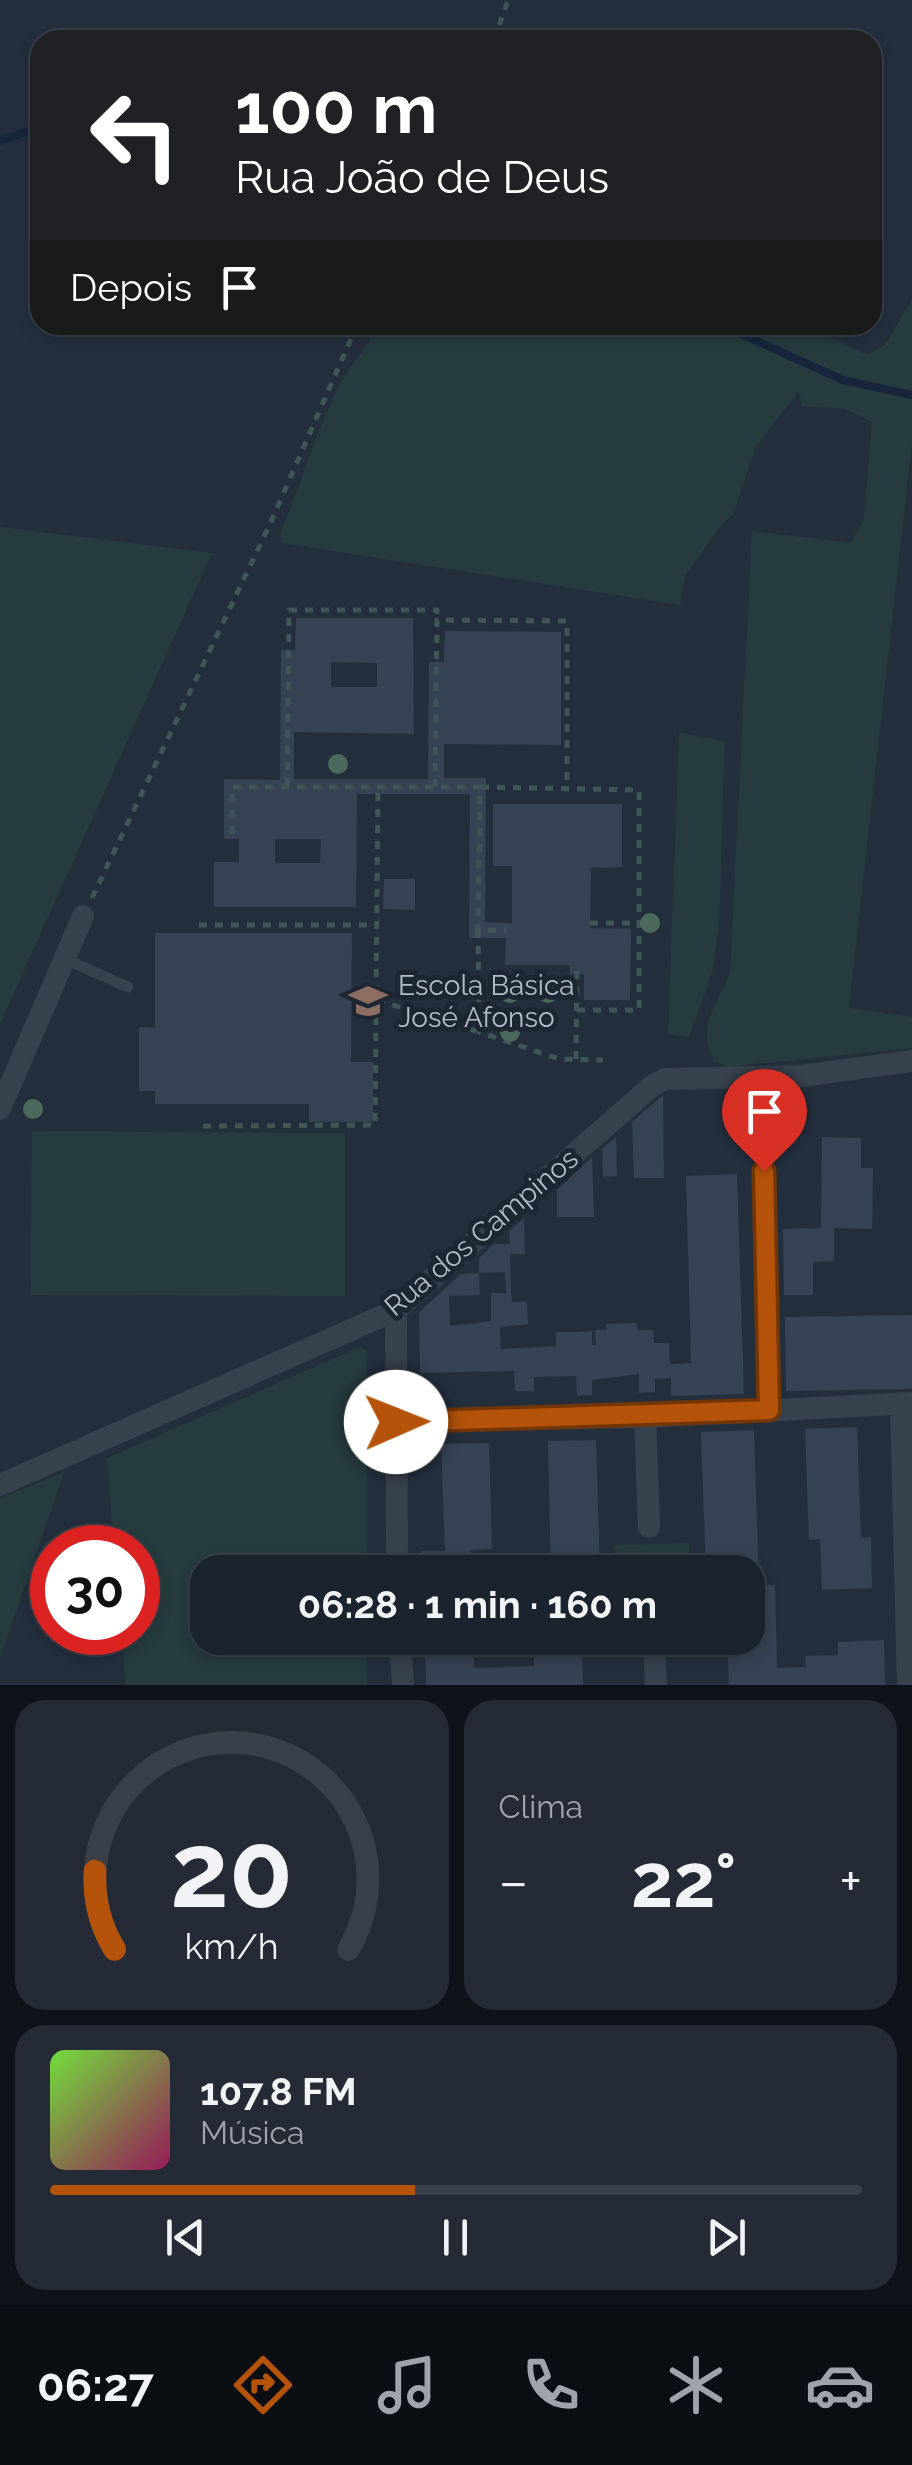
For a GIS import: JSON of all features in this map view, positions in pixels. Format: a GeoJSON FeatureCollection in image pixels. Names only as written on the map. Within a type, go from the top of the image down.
{"type":"FeatureCollection","features":[{"type":"Feature","properties":{"kind":"street"},"geometry":{"type":"LineString","coordinates":[[0,1109],[84,916]]}},
{"type":"Feature","properties":{"kind":"street","name":"Rua dos Campinos"},"geometry":{"type":"LineString","coordinates":[[3,1480],[396,1310],[652,1086],[666,1079],[801,1076],[912,1061]]}},
{"type":"Feature","properties":{"kind":"street"},"geometry":{"type":"LineString","coordinates":[[764,1171],[769,1410]]}},
{"type":"Feature","properties":{"kind":"street"},"geometry":{"type":"LineString","coordinates":[[396,1310],[396,1555]]}},
{"type":"Feature","properties":{"kind":"street"},"geometry":{"type":"LineString","coordinates":[[396,1422],[645,1417],[907,1403],[908,1685]]}},
{"type":"Feature","properties":{"kind":"street"},"geometry":{"type":"LineString","coordinates":[[645,1417],[649,1527]]}},
{"type":"Feature","properties":{"kind":"street"},"geometry":{"type":"LineString","coordinates":[[401,1655],[402,1685]]}},
{"type":"Feature","properties":{"kind":"street"},"geometry":{"type":"LineString","coordinates":[[655,1655],[656,1685]]}},
{"type":"Feature","properties":{"kind":"lane"},"geometry":{"type":"LineString","coordinates":[[65,960],[128,987]]}},
{"type":"Feature","properties":{"kind":"path"},"geometry":{"type":"LineString","coordinates":[[498,30],[508,0]]}},
{"type":"Feature","properties":{"kind":"path"},"geometry":{"type":"LineString","coordinates":[[84,916],[270,524],[354,335]]}},
{"type":"Feature","properties":{"kind":"path"},"geometry":{"type":"LineString","coordinates":[[287,786],[289,610],[438,610],[435,787]]}},
{"type":"Feature","properties":{"kind":"path"},"geometry":{"type":"LineString","coordinates":[[437,620],[567,620],[567,789]]}},
{"type":"Feature","properties":{"kind":"path"},"geometry":{"type":"LineString","coordinates":[[203,1126],[375,1125],[378,786]]}},
{"type":"Feature","properties":{"kind":"path"},"geometry":{"type":"LineString","coordinates":[[232,834],[232,787],[640,790],[640,1010],[576,1010]]}},
{"type":"Feature","properties":{"kind":"path"},"geometry":{"type":"LineString","coordinates":[[479,1032],[480,788]]}},
{"type":"Feature","properties":{"kind":"path"},"geometry":{"type":"LineString","coordinates":[[590,922],[639,923]]}},
{"type":"Feature","properties":{"kind":"path"},"geometry":{"type":"LineString","coordinates":[[199,925],[376,925]]}},
{"type":"Feature","properties":{"kind":"path"},"geometry":{"type":"LineString","coordinates":[[478,930],[506,930]]}},
{"type":"Feature","properties":{"kind":"path"},"geometry":{"type":"LineString","coordinates":[[576,965],[576,1059]]}},
{"type":"Feature","properties":{"kind":"path"},"geometry":{"type":"LineString","coordinates":[[376,1000],[559,1060],[603,1060]]}},
{"type":"Feature","properties":{"kind":"green space"},"geometry":{"type":"Polygon","coordinates":[[[912,300],[912,443],[849,1008],[912,1017],[912,1048],[728,1067],[714,1061],[707,1026],[730,973],[752,531],[851,543],[864,518],[872,422],[845,409],[803,406],[798,392],[755,448],[733,515],[721,525],[685,576],[680,605],[282,543],[280,533],[327,411],[372,335],[826,335],[867,355],[885,345],[912,300]]]}},
{"type":"Feature","properties":{"kind":"green space"},"geometry":{"type":"Polygon","coordinates":[[[0,527],[212,553],[0,1024],[0,527]]]}},
{"type":"Feature","properties":{"kind":"green space"},"geometry":{"type":"Polygon","coordinates":[[[679,732],[725,742],[719,924],[712,973],[689,1037],[668,1034],[679,732]]]}},
{"type":"Feature","properties":{"kind":"green space"},"geometry":{"type":"Polygon","coordinates":[[[32,1131],[345,1133],[345,1296],[31,1295],[32,1131]]]}},
{"type":"Feature","properties":{"kind":"green space"},"geometry":{"type":"Polygon","coordinates":[[[360,1347],[367,1351],[367,1555],[190,1555],[190,1655],[367,1655],[367,1685],[126,1685],[124,1655],[160,1655],[160,1525],[112,1525],[107,1458],[360,1347]]]}},
{"type":"Feature","properties":{"kind":"green space"},"geometry":{"type":"Polygon","coordinates":[[[64,1472],[46,1525],[30,1525],[30,1571],[0,1658],[0,1498],[64,1472]]]}},
{"type":"Feature","properties":{"kind":"green space"},"geometry":{"type":"Polygon","coordinates":[[[689,1543],[689,1555],[614,1555],[614,1545],[689,1543]]]}},
{"type":"Feature","properties":{"kind":"building"},"geometry":{"type":"Polygon","coordinates":[[[296,618],[413,618],[414,734],[294,732],[294,779],[428,779],[429,662],[444,662],[445,631],[561,632],[561,745],[444,744],[444,778],[486,778],[485,922],[512,923],[512,866],[493,866],[493,804],[622,804],[622,867],[591,868],[590,928],[631,929],[630,1000],[584,1000],[584,974],[570,974],[570,965],[505,965],[506,938],[469,938],[470,794],[357,794],[356,907],[214,907],[214,862],[239,862],[239,839],[224,839],[224,779],[280,780],[281,650],[295,650],[296,618]],[[331,662],[331,687],[377,687],[377,663],[331,662]],[[275,839],[275,863],[320,863],[321,839],[275,839]]]}},
{"type":"Feature","properties":{"kind":"building"},"geometry":{"type":"Polygon","coordinates":[[[384,879],[415,879],[415,910],[383,909],[384,879]]]}},
{"type":"Feature","properties":{"kind":"building"},"geometry":{"type":"Polygon","coordinates":[[[155,933],[352,933],[351,1062],[373,1062],[373,1122],[309,1122],[309,1104],[155,1104],[155,1091],[139,1091],[139,1027],[155,1028],[155,933]]]}},
{"type":"Feature","properties":{"kind":"building"},"geometry":{"type":"Polygon","coordinates":[[[663,1095],[664,1178],[634,1178],[632,1122],[663,1095]]]}},
{"type":"Feature","properties":{"kind":"building"},"geometry":{"type":"Polygon","coordinates":[[[616,1137],[617,1176],[603,1177],[602,1149],[616,1137]]]}},
{"type":"Feature","properties":{"kind":"building"},"geometry":{"type":"Polygon","coordinates":[[[822,1137],[861,1138],[861,1168],[873,1168],[872,1229],[834,1228],[834,1261],[813,1262],[813,1295],[784,1295],[783,1229],[821,1228],[822,1137]]]}},
{"type":"Feature","properties":{"kind":"building"},"geometry":{"type":"Polygon","coordinates":[[[592,1157],[594,1217],[557,1217],[557,1190],[592,1157]]]}},
{"type":"Feature","properties":{"kind":"building"},"geometry":{"type":"Polygon","coordinates":[[[737,1174],[744,1394],[671,1396],[671,1378],[655,1379],[655,1392],[639,1393],[639,1374],[592,1380],[592,1395],[577,1396],[576,1376],[534,1377],[534,1391],[515,1391],[514,1371],[420,1373],[419,1312],[461,1274],[479,1273],[479,1258],[494,1244],[510,1244],[509,1231],[524,1218],[525,1254],[510,1254],[511,1292],[512,1302],[527,1301],[528,1324],[500,1327],[501,1349],[556,1346],[556,1332],[592,1331],[592,1345],[596,1345],[595,1330],[606,1330],[606,1324],[637,1323],[637,1330],[653,1330],[654,1343],[669,1343],[670,1364],[691,1363],[686,1176],[737,1174]],[[505,1272],[479,1273],[480,1295],[449,1296],[450,1326],[491,1321],[491,1293],[506,1293],[505,1272]]]}},
{"type":"Feature","properties":{"kind":"building"},"geometry":{"type":"Polygon","coordinates":[[[912,1315],[912,1389],[786,1391],[785,1317],[912,1315]]]}},
{"type":"Feature","properties":{"kind":"building"},"geometry":{"type":"Polygon","coordinates":[[[857,1427],[861,1538],[871,1537],[872,1588],[822,1590],[820,1539],[809,1540],[805,1429],[857,1427]]]}},
{"type":"Feature","properties":{"kind":"building"},"geometry":{"type":"Polygon","coordinates":[[[754,1430],[758,1555],[705,1555],[701,1432],[754,1430]]]}},
{"type":"Feature","properties":{"kind":"building"},"geometry":{"type":"Polygon","coordinates":[[[596,1440],[599,1555],[551,1555],[548,1441],[596,1440]]]}},
{"type":"Feature","properties":{"kind":"building"},"geometry":{"type":"Polygon","coordinates":[[[489,1443],[492,1549],[471,1550],[471,1555],[422,1555],[422,1551],[445,1551],[441,1444],[489,1443]]]}},
{"type":"Feature","properties":{"kind":"building"},"geometry":{"type":"Polygon","coordinates":[[[765,1585],[775,1585],[777,1668],[806,1667],[805,1656],[838,1655],[838,1642],[884,1640],[885,1685],[729,1685],[728,1655],[765,1655],[765,1585]]]}},
{"type":"Feature","properties":{"kind":"building"},"geometry":{"type":"Polygon","coordinates":[[[425,1655],[474,1655],[474,1668],[534,1666],[534,1655],[582,1655],[583,1685],[426,1685],[425,1655]]]}},
{"type":"Feature","properties":{"kind":"waterway"},"geometry":{"type":"LineString","coordinates":[[0,141],[30,130]]}},
{"type":"Feature","properties":{"kind":"waterway"},"geometry":{"type":"LineString","coordinates":[[744,335],[843,380],[912,395]]}},
{"type":"Feature","properties":{"kind":"place","name":"Escola Básica José Afonso"},"geometry":{"type":"Point","coordinates":[368,1001]}},
{"type":"Feature","properties":{"kind":"route"},"geometry":{"type":"LineString","coordinates":[[396,1422],[645,1417],[769,1410],[764,1171]]}}]}
